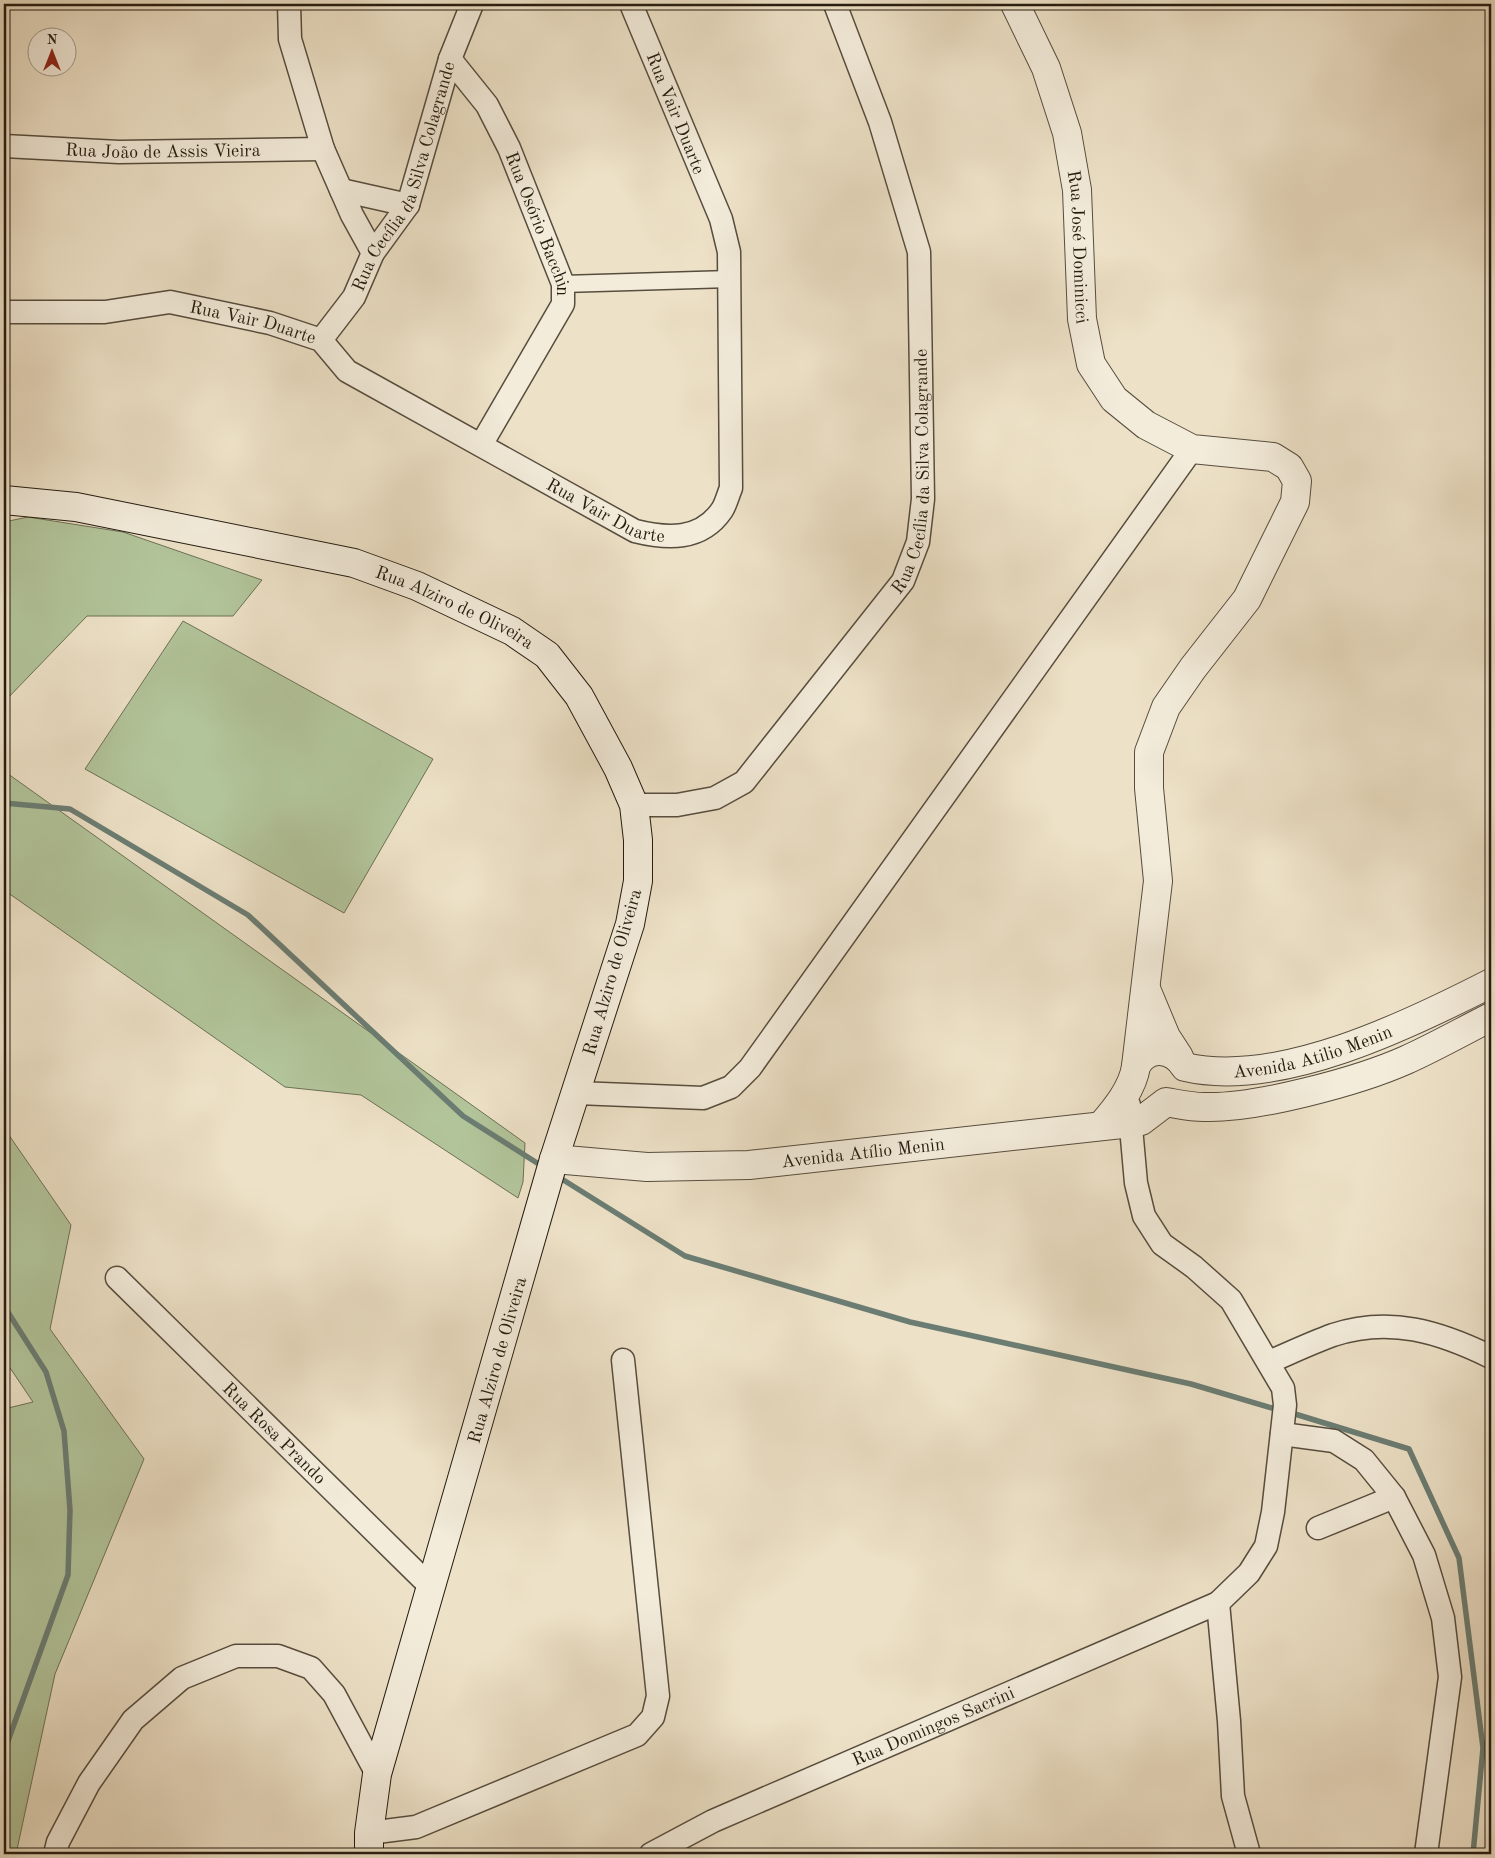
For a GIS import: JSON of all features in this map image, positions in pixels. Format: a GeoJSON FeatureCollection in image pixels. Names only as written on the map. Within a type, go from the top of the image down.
{"type":"FeatureCollection","features":[{"type":"Feature","properties":{"kind":"street"},"geometry":{"type":"LineString","coordinates":[[289,4],[290,39],[323,149],[352,215],[373,253]]}},
{"type":"Feature","properties":{"kind":"street","name":"Rua Cecília da Silva Colagrande"},"geometry":{"type":"LineString","coordinates":[[321,340],[354,297],[373,253],[408,205],[450,59],[472,4]]}},
{"type":"Feature","properties":{"kind":"street","name":"Rua Vair Duarte"},"geometry":{"type":"LineString","coordinates":[[4,312],[106,312],[170,302],[270,323],[321,340],[347,372],[635,531],[658,536],[684,536],[705,527],[722,510],[731,488],[729,252],[721,219],[631,4]]}},
{"type":"Feature","properties":{"kind":"street","name":"Rua Cecília da Silva Colagrande"},"geometry":{"type":"LineString","coordinates":[[634,805],[677,805],[715,798],[744,782],[903,581],[918,542],[923,499],[919,252],[880,122],[835,4]]}},
{"type":"Feature","properties":{"kind":"street","name":"Rua José Dominicci"},"geometry":{"type":"LineString","coordinates":[[1016,4],[1046,68],[1067,133],[1077,190],[1082,319],[1091,364],[1114,399],[1146,424],[1192,449]]}},
{"type":"Feature","properties":{"kind":"street","name":"Rua Osório Bacchin"},"geometry":{"type":"LineString","coordinates":[[450,59],[487,105],[509,148],[563,284],[563,304],[482,445]]}},
{"type":"Feature","properties":{"kind":"street","name":"Rua João de Assis Vieira"},"geometry":{"type":"LineString","coordinates":[[4,146],[118,152],[323,149]]}},
{"type":"Feature","properties":{"kind":"street"},"geometry":{"type":"LineString","coordinates":[[342,190],[408,205]]}},
{"type":"Feature","properties":{"kind":"street"},"geometry":{"type":"LineString","coordinates":[[563,284],[730,279]]}},
{"type":"Feature","properties":{"kind":"street"},"geometry":{"type":"LineString","coordinates":[[577,1092],[703,1098],[731,1087],[750,1068],[1192,449],[1241,452],[1273,457],[1289,467],[1297,481],[1295,502],[1248,599],[1193,668],[1166,707],[1149,752],[1149,788],[1158,881],[1132,1078],[1115,1110],[1100,1126]]}},
{"type":"Feature","properties":{"kind":"street","name":"Rua Alziro de Oliveira"},"geometry":{"type":"LineString","coordinates":[[4,500],[76,506],[354,563],[417,586],[512,631],[547,654],[579,696],[618,768],[634,805],[638,840],[638,881],[630,924],[551,1170],[377,1774],[369,1844]]}},
{"type":"Feature","properties":{"kind":"street","name":"Avenida Atilio Menin"},"geometry":{"type":"LineString","coordinates":[[1132,1078],[1146,1054],[1159,1050],[1171,1052],[1182,1062],[1216,1072],[1250,1072],[1279,1067],[1386,1033],[1491,983]]}},
{"type":"Feature","properties":{"kind":"street"},"geometry":{"type":"LineString","coordinates":[[1132,1078],[1143,1094],[1153,1100],[1166,1102],[1177,1094],[1184,1083],[1182,1062],[1166,1037],[1144,985]]}},
{"type":"Feature","properties":{"kind":"street","name":"Avenida Atilio Menin"},"geometry":{"type":"LineString","coordinates":[[1166,1102],[1204,1107],[1226,1106],[1280,1097],[1348,1080],[1406,1060],[1491,1017]]}},
{"type":"Feature","properties":{"kind":"street","name":"Rua Domingos Sacrini"},"geometry":{"type":"LineString","coordinates":[[651,1854],[713,1821],[1218,1602],[1249,1573],[1266,1546],[1273,1512],[1285,1396],[1269,1362],[1231,1300],[1194,1267],[1162,1244],[1144,1216],[1136,1183],[1131,1123],[1132,1078]]}},
{"type":"Feature","properties":{"kind":"street","name":"Avenida Atílio Menin"},"geometry":{"type":"LineString","coordinates":[[551,1170],[749,1165],[1131,1123],[1145,1118],[1166,1102]]}},
{"type":"Feature","properties":{"kind":"street","name":"Rua Rosa Prando"},"geometry":{"type":"LineString","coordinates":[[116,1278],[432,1588]]}},
{"type":"Feature","properties":{"kind":"street"},"geometry":{"type":"LineString","coordinates":[[1269,1362],[1334,1335],[1377,1327],[1419,1328],[1491,1357]]}},
{"type":"Feature","properties":{"kind":"street"},"geometry":{"type":"LineString","coordinates":[[369,1844],[425,1823],[637,1735],[654,1717],[658,1696],[623,1360]]}},
{"type":"Feature","properties":{"kind":"street"},"geometry":{"type":"LineString","coordinates":[[1282,1434],[1334,1441],[1364,1460],[1394,1497],[1424,1555],[1443,1618],[1450,1677],[1426,1854]]}},
{"type":"Feature","properties":{"kind":"street"},"geometry":{"type":"LineString","coordinates":[[1318,1528],[1394,1497]]}},
{"type":"Feature","properties":{"kind":"street"},"geometry":{"type":"LineString","coordinates":[[1218,1602],[1229,1721],[1233,1796],[1249,1854]]}},
{"type":"Feature","properties":{"kind":"street"},"geometry":{"type":"LineString","coordinates":[[55,1854],[58,1842],[89,1783],[133,1720],[182,1678],[236,1656],[278,1656],[311,1668],[334,1694],[377,1774]]}},
{"type":"Feature","properties":{"kind":"green space"},"geometry":{"type":"Polygon","coordinates":[[[28,517],[123,532],[262,580],[233,616],[87,616],[4,702],[4,522],[28,517]]]}},
{"type":"Feature","properties":{"kind":"green space"},"geometry":{"type":"Polygon","coordinates":[[[183,621],[433,759],[344,913],[85,769],[183,621]]]}},
{"type":"Feature","properties":{"kind":"green space"},"geometry":{"type":"Polygon","coordinates":[[[4,771],[525,1143],[523,1182],[518,1198],[361,1095],[285,1087],[4,890],[4,771]]]}},
{"type":"Feature","properties":{"kind":"green space"},"geometry":{"type":"Polygon","coordinates":[[[4,1128],[71,1225],[50,1329],[144,1459],[55,1674],[16,1854],[4,1854],[4,1409],[33,1402],[4,1359],[4,1128]]]}},
{"type":"Feature","properties":{"kind":"waterway"},"geometry":{"type":"LineString","coordinates":[[4,803],[70,809],[248,915],[463,1116],[545,1168]]}},
{"type":"Feature","properties":{"kind":"waterway"},"geometry":{"type":"LineString","coordinates":[[557,1176],[685,1256],[910,1322],[1191,1384],[1272,1408]]}},
{"type":"Feature","properties":{"kind":"waterway"},"geometry":{"type":"LineString","coordinates":[[4,1306],[46,1372],[64,1431],[70,1510],[68,1575],[4,1752]]}},
{"type":"Feature","properties":{"kind":"waterway"},"geometry":{"type":"LineString","coordinates":[[1295,1414],[1409,1449],[1459,1558],[1483,1748],[1473,1854]]}}]}
